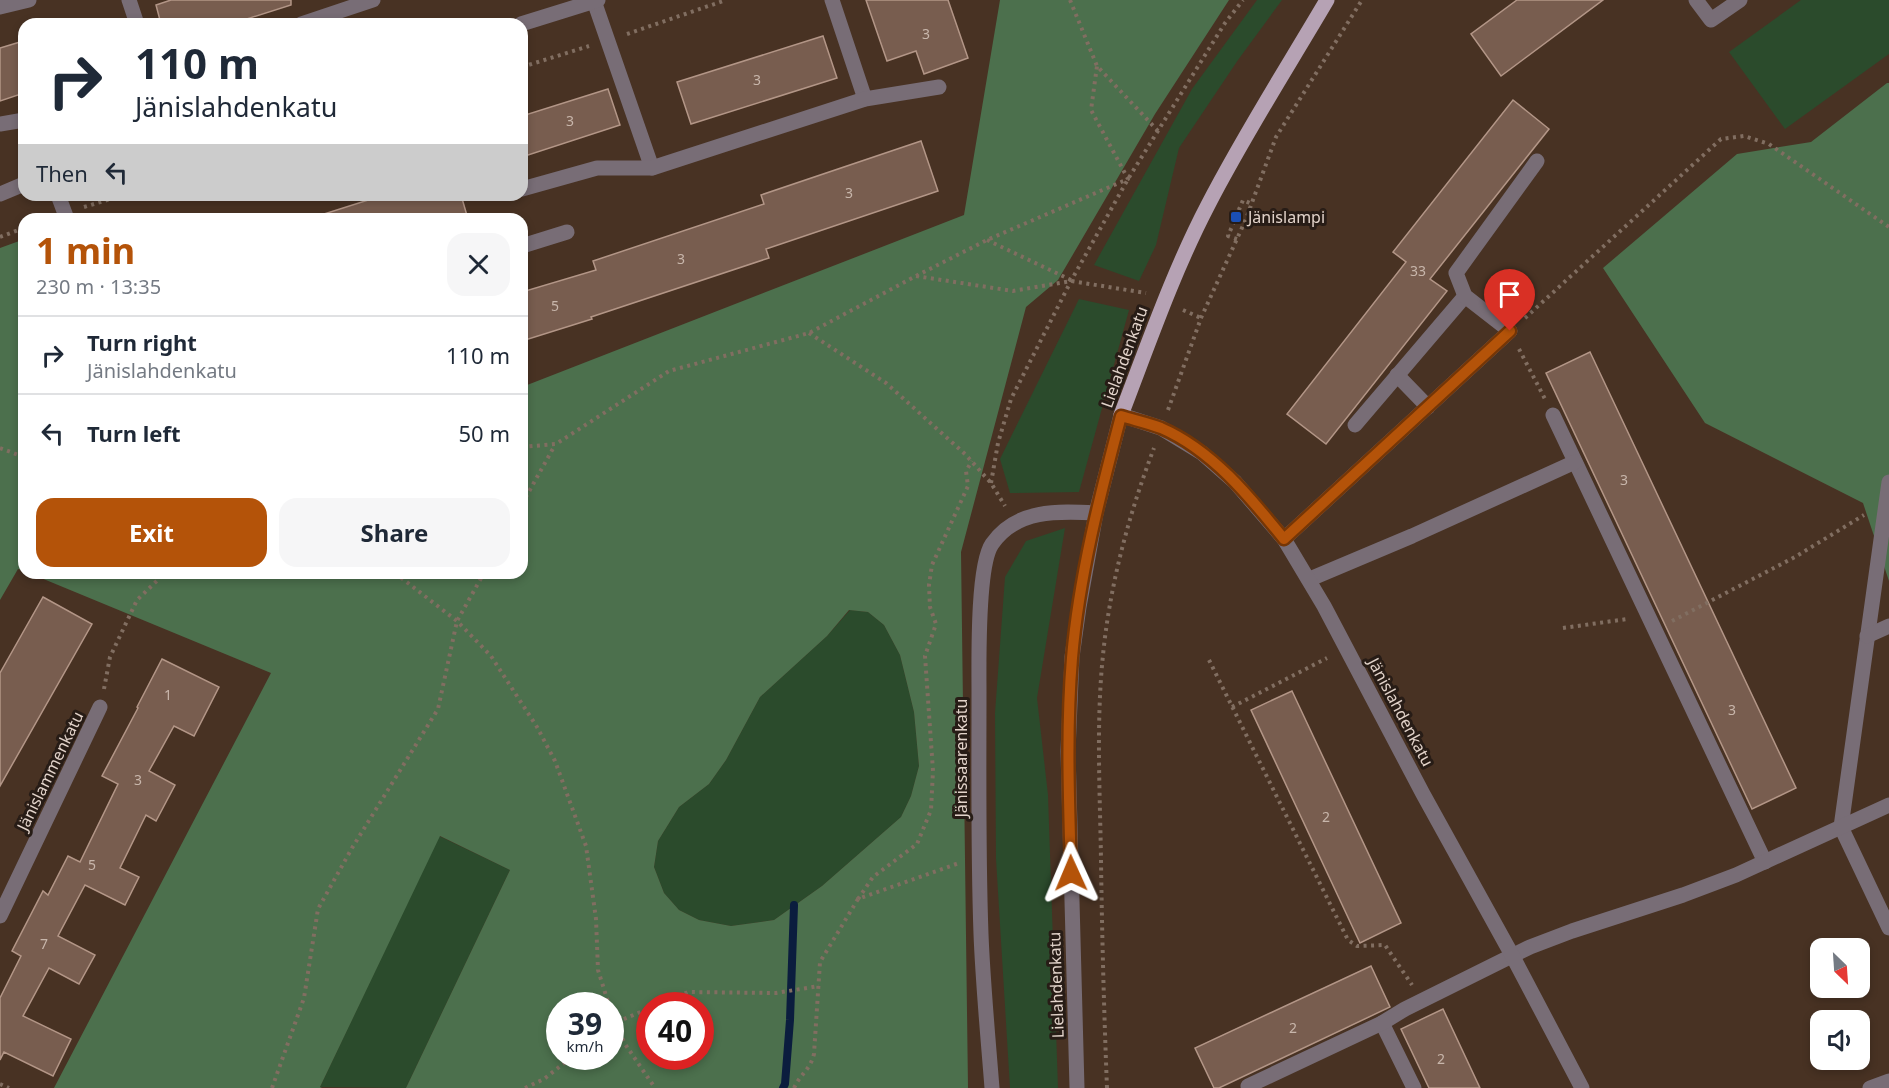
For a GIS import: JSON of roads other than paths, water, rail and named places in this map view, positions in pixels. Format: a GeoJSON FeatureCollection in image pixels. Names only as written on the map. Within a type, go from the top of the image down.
{"type":"FeatureCollection","features":[{"type":"Feature","properties":{"kind":"main road","name":"Lielahdenkatu"},"geometry":{"type":"LineString","coordinates":[[1121,416],[1164,301],[1207,206],[1328,0]]}},
{"type":"Feature","properties":{"kind":"street"},"geometry":{"type":"LineString","coordinates":[[0,7],[29,0]]}},
{"type":"Feature","properties":{"kind":"street"},"geometry":{"type":"LineString","coordinates":[[129,0],[135,18]]}},
{"type":"Feature","properties":{"kind":"street"},"geometry":{"type":"LineString","coordinates":[[319,18],[373,0]]}},
{"type":"Feature","properties":{"kind":"street"},"geometry":{"type":"LineString","coordinates":[[832,0],[865,99]]}},
{"type":"Feature","properties":{"kind":"street"},"geometry":{"type":"LineString","coordinates":[[1696,0],[1711,20],[1740,0]]}},
{"type":"Feature","properties":{"kind":"street"},"geometry":{"type":"LineString","coordinates":[[528,22],[596,1],[652,168]]}},
{"type":"Feature","properties":{"kind":"street"},"geometry":{"type":"LineString","coordinates":[[528,187],[597,168],[652,168],[865,99],[939,87]]}},
{"type":"Feature","properties":{"kind":"street"},"geometry":{"type":"LineString","coordinates":[[0,124],[18,121]]}},
{"type":"Feature","properties":{"kind":"street"},"geometry":{"type":"LineString","coordinates":[[1284,539],[1510,331],[1465,296],[1456,273],[1537,161]]}},
{"type":"Feature","properties":{"kind":"street"},"geometry":{"type":"LineString","coordinates":[[0,194],[18,186]]}},
{"type":"Feature","properties":{"kind":"street"},"geometry":{"type":"LineString","coordinates":[[528,244],[567,232]]}},
{"type":"Feature","properties":{"kind":"street"},"geometry":{"type":"LineString","coordinates":[[1354,425],[1465,296]]}},
{"type":"Feature","properties":{"kind":"street"},"geometry":{"type":"LineString","coordinates":[[1397,375],[1428,407]]}},
{"type":"Feature","properties":{"kind":"street","name":"Jänislahdenkatu"},"geometry":{"type":"LineString","coordinates":[[1121,416],[1161,429],[1202,453],[1242,489],[1284,539],[1310,579],[1582,1088]]}},
{"type":"Feature","properties":{"kind":"street","name":"Lielahdenkatu"},"geometry":{"type":"LineString","coordinates":[[1077,1088],[1068,751],[1072,657],[1096,513],[1121,416]]}},
{"type":"Feature","properties":{"kind":"street"},"geometry":{"type":"LineString","coordinates":[[1553,416],[1765,862]]}},
{"type":"Feature","properties":{"kind":"street"},"geometry":{"type":"LineString","coordinates":[[1310,579],[1412,536],[1575,462]]}},
{"type":"Feature","properties":{"kind":"street"},"geometry":{"type":"LineString","coordinates":[[1889,482],[1841,826],[1889,928]]}},
{"type":"Feature","properties":{"kind":"street","name":"Jänissaarenkatu"},"geometry":{"type":"LineString","coordinates":[[992,1088],[981,935],[979,855],[979,641],[985,563],[991,546],[1002,532],[1015,523],[1035,515],[1059,511],[1096,513]]}},
{"type":"Feature","properties":{"kind":"street"},"geometry":{"type":"LineString","coordinates":[[1867,636],[1889,626]]}},
{"type":"Feature","properties":{"kind":"street","name":"Jänislammenkatu"},"geometry":{"type":"LineString","coordinates":[[0,916],[100,707]]}},
{"type":"Feature","properties":{"kind":"street"},"geometry":{"type":"LineString","coordinates":[[1248,1086],[1382,1023],[1422,1000],[1512,955],[1572,930],[1736,875],[1889,805]]}},
{"type":"Feature","properties":{"kind":"street"},"geometry":{"type":"LineString","coordinates":[[1382,1023],[1414,1088]]}},
{"type":"Feature","properties":{"kind":"street"},"geometry":{"type":"LineString","coordinates":[[1870,1088],[1889,1081]]}},
{"type":"Feature","properties":{"kind":"waterway"},"geometry":{"type":"LineString","coordinates":[[783,1088],[790,1020],[794,905]]}},
{"type":"Feature","properties":{"kind":"place","name":"Jänislampi"},"geometry":{"type":"Point","coordinates":[1236,217]}}]}
